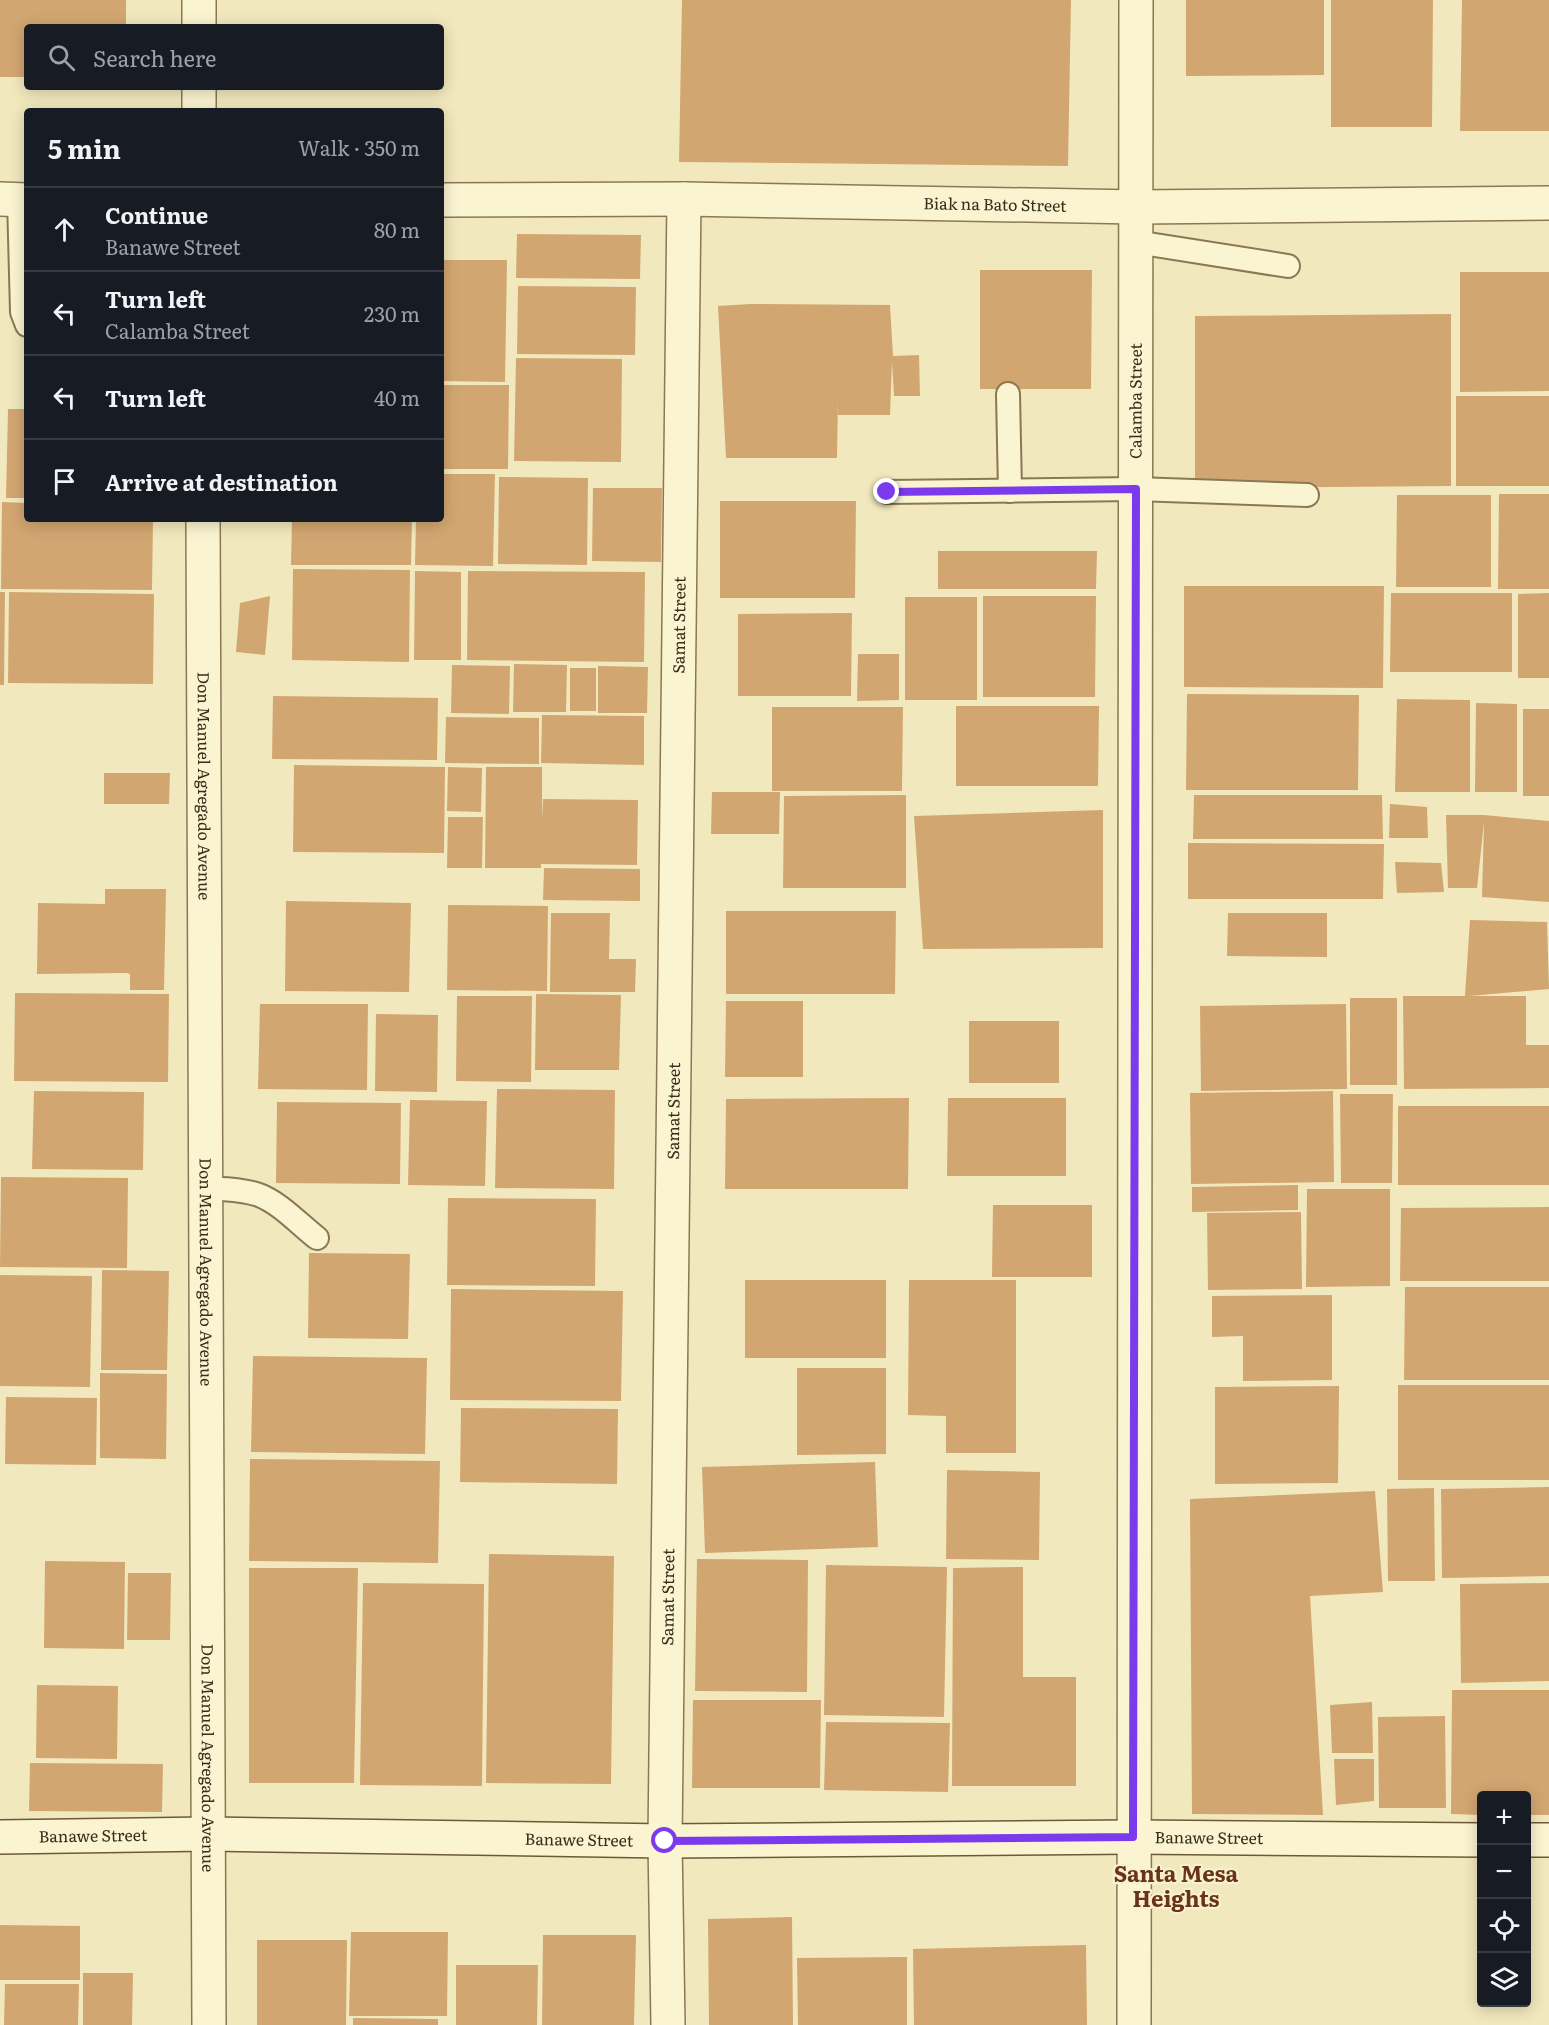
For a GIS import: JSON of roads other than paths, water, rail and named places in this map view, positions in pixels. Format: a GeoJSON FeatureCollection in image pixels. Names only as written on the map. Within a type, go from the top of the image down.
{"type":"FeatureCollection","features":[{"type":"Feature","properties":{"kind":"street"},"geometry":{"type":"LineString","coordinates":[[199,0],[199,24]]}},
{"type":"Feature","properties":{"kind":"street","name":"Calamba Street"},"geometry":{"type":"LineString","coordinates":[[1134,2025],[1136,0]]}},
{"type":"Feature","properties":{"kind":"street"},"geometry":{"type":"LineString","coordinates":[[199,90],[199,108]]}},
{"type":"Feature","properties":{"kind":"street","name":"Biak na Bato Street"},"geometry":{"type":"LineString","coordinates":[[444,200],[684,199],[1137,207],[1549,203]]}},
{"type":"Feature","properties":{"kind":"street","name":"Samat Street"},"geometry":{"type":"LineString","coordinates":[[668,2025],[665,1841],[684,199]]}},
{"type":"Feature","properties":{"kind":"street","name":"Don Manuel Agregado Avenue"},"geometry":{"type":"LineString","coordinates":[[203,522],[209,2025]]}},
{"type":"Feature","properties":{"kind":"street","name":"Banawe Street"},"geometry":{"type":"LineString","coordinates":[[0,1837],[209,1834],[665,1841],[1133,1837],[1477,1840]]}},
{"type":"Feature","properties":{"kind":"street"},"geometry":{"type":"LineString","coordinates":[[1531,1840],[1549,1840]]}},
{"type":"Feature","properties":{"kind":"lane"},"geometry":{"type":"LineString","coordinates":[[15,199],[24,317]]}},
{"type":"Feature","properties":{"kind":"lane"},"geometry":{"type":"LineString","coordinates":[[1136,242],[1288,266]]}},
{"type":"Feature","properties":{"kind":"lane"},"geometry":{"type":"LineString","coordinates":[[1008,394],[1010,491]]}},
{"type":"Feature","properties":{"kind":"lane"},"geometry":{"type":"LineString","coordinates":[[887,492],[1136,489],[1307,495]]}},
{"type":"Feature","properties":{"kind":"lane"},"geometry":{"type":"LineString","coordinates":[[206,1188],[259,1195],[317,1238]]}},
{"type":"Feature","properties":{"kind":"district","name":"Santa Mesa Heights"},"geometry":{"type":"Point","coordinates":[1176,1886]}}]}
